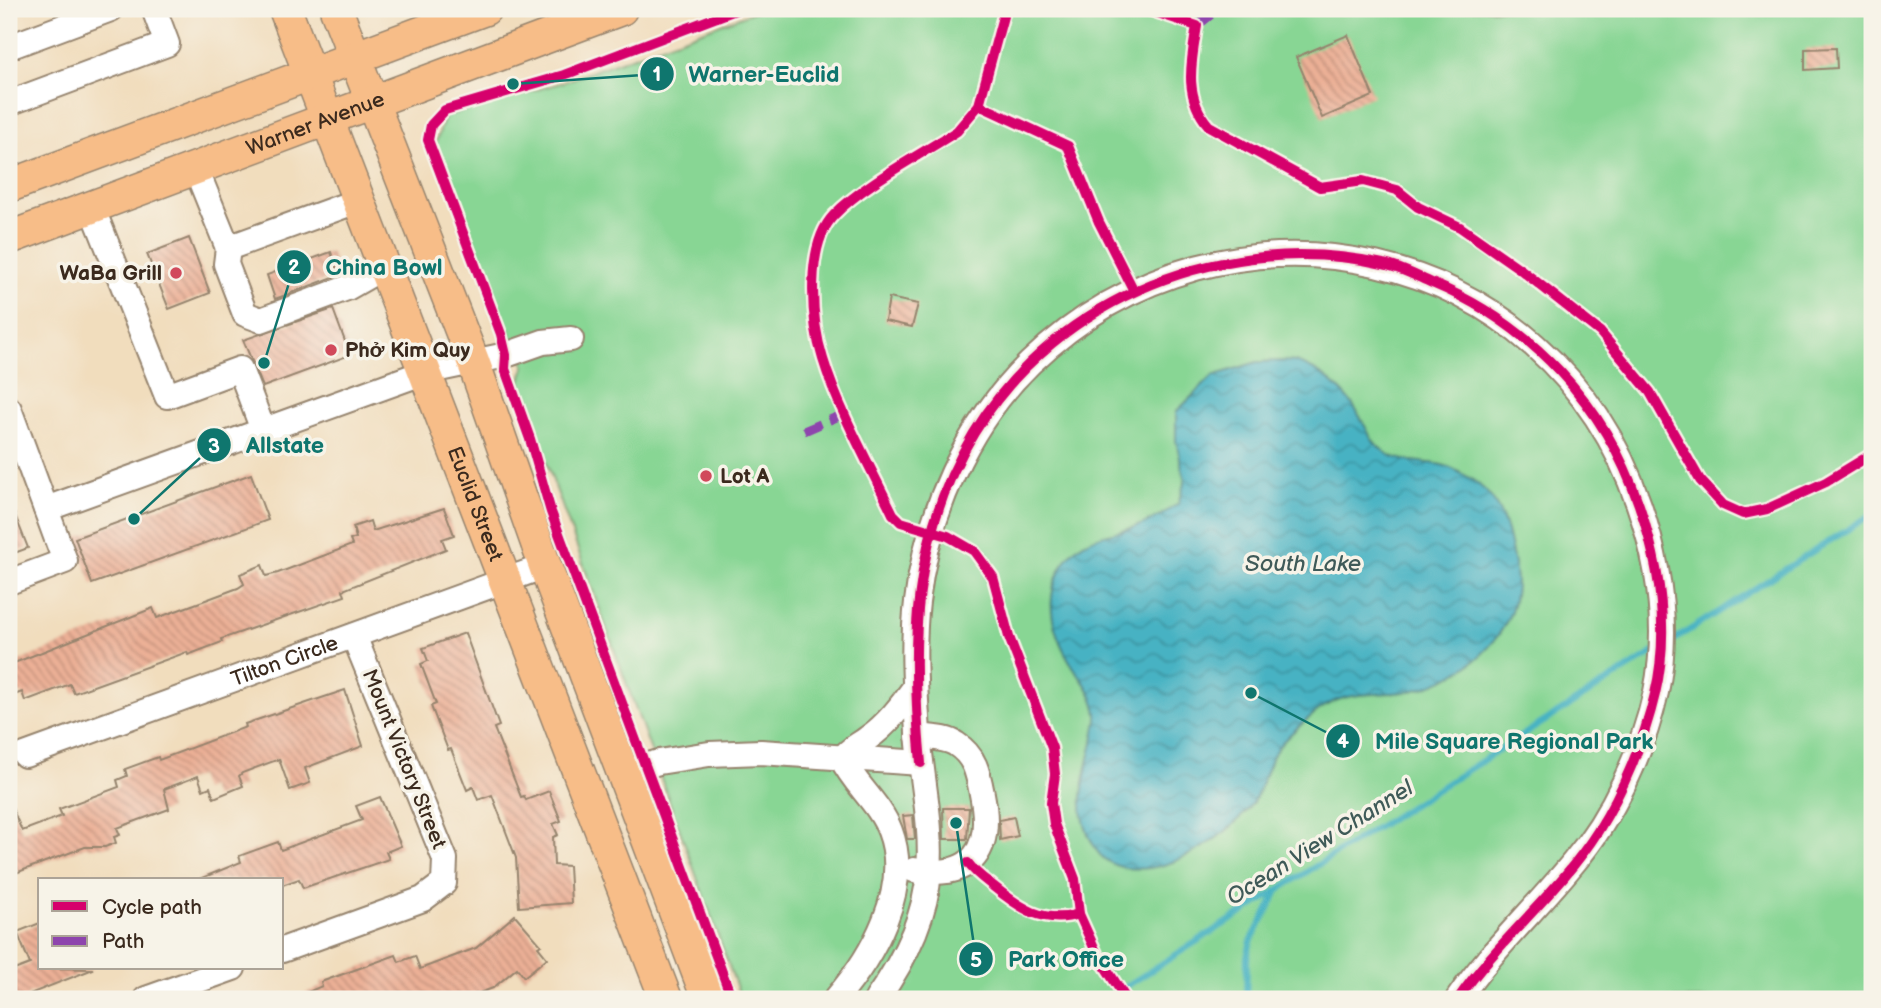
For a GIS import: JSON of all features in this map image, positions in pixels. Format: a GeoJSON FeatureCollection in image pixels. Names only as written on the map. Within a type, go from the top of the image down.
{"type":"FeatureCollection","features":[{"type":"Feature","properties":{"kind":"main road","name":"Euclid Street"},"geometry":{"type":"LineString","coordinates":[[285,9],[382,268],[425,372],[666,999]]}},
{"type":"Feature","properties":{"kind":"main road","name":"Euclid Street"},"geometry":{"type":"LineString","coordinates":[[336,9],[473,361],[545,566],[708,999]]}},
{"type":"Feature","properties":{"kind":"main road"},"geometry":{"type":"LineString","coordinates":[[9,186],[485,9]]}},
{"type":"Feature","properties":{"kind":"main road","name":"Warner Avenue"},"geometry":{"type":"LineString","coordinates":[[9,238],[621,9]]}},
{"type":"Feature","properties":{"kind":"street"},"geometry":{"type":"LineString","coordinates":[[9,47],[111,9]]}},
{"type":"Feature","properties":{"kind":"street"},"geometry":{"type":"LineString","coordinates":[[9,103],[167,44],[154,9]]}},
{"type":"Feature","properties":{"kind":"street"},"geometry":{"type":"LineString","coordinates":[[196,169],[228,248],[226,264],[245,314],[261,320],[347,288],[382,268]]}},
{"type":"Feature","properties":{"kind":"street"},"geometry":{"type":"LineString","coordinates":[[228,248],[357,201]]}},
{"type":"Feature","properties":{"kind":"street"},"geometry":{"type":"LineString","coordinates":[[92,207],[167,396],[240,369],[263,430]]}},
{"type":"Feature","properties":{"kind":"street"},"geometry":{"type":"LineString","coordinates":[[877,999],[895,974],[914,933],[929,872],[915,687],[916,606],[923,561],[944,495],[975,430],[1027,366],[1070,328],[1151,282],[1204,265],[1256,256],[1311,254],[1387,264],[1462,295],[1508,324],[1571,382],[1600,420],[1626,465],[1648,531],[1660,581],[1662,627],[1656,692],[1621,788],[1597,832],[1476,973],[1458,999]]}},
{"type":"Feature","properties":{"kind":"street"},"geometry":{"type":"LineString","coordinates":[[46,509],[425,372],[543,342],[571,339]]}},
{"type":"Feature","properties":{"kind":"street"},"geometry":{"type":"LineString","coordinates":[[9,409],[65,561],[9,582]]}},
{"type":"Feature","properties":{"kind":"street","name":"Tilton Circle"},"geometry":{"type":"LineString","coordinates":[[25,755],[545,566]]}},
{"type":"Feature","properties":{"kind":"street","name":"Mount Victory Street"},"geometry":{"type":"LineString","coordinates":[[284,949],[423,899],[444,883],[445,859],[354,635]]}},
{"type":"Feature","properties":{"kind":"street"},"geometry":{"type":"LineString","coordinates":[[842,759],[849,748],[869,738],[891,717],[915,687]]}},
{"type":"Feature","properties":{"kind":"street"},"geometry":{"type":"LineString","coordinates":[[896,867],[929,872],[968,863],[985,840],[988,820],[976,765],[953,741],[918,736]]}},
{"type":"Feature","properties":{"kind":"street"},"geometry":{"type":"LineString","coordinates":[[624,772],[659,762],[709,754],[761,752],[921,763]]}},
{"type":"Feature","properties":{"kind":"street"},"geometry":{"type":"LineString","coordinates":[[836,999],[859,973],[880,934],[896,867],[891,832],[870,800],[853,781],[842,759]]}},
{"type":"Feature","properties":{"kind":"street"},"geometry":{"type":"LineString","coordinates":[[146,999],[227,970]]}},
{"type":"Feature","properties":{"kind":"green space"},"geometry":{"type":"Polygon","coordinates":[[[761,9],[1872,9],[1872,999],[741,999],[519,387],[525,366],[503,320],[435,145],[445,116],[564,82],[761,9]]]}},
{"type":"Feature","properties":{"kind":"water","name":"South Lake"},"geometry":{"type":"Polygon","coordinates":[[[1257,362],[1294,362],[1315,370],[1345,395],[1382,450],[1400,459],[1456,470],[1487,492],[1499,510],[1510,542],[1516,585],[1513,605],[1494,641],[1480,656],[1445,679],[1410,691],[1366,694],[1338,700],[1309,718],[1278,747],[1248,809],[1210,843],[1163,865],[1141,869],[1126,868],[1112,864],[1100,855],[1084,821],[1082,795],[1097,714],[1090,692],[1059,640],[1053,618],[1054,586],[1066,560],[1085,542],[1148,522],[1178,504],[1185,480],[1176,441],[1176,412],[1213,376],[1257,362]]]}},
{"type":"Feature","properties":{"kind":"building"},"geometry":{"type":"Polygon","coordinates":[[[1348,35],[1373,96],[1322,118],[1296,57],[1348,35]]]}},
{"type":"Feature","properties":{"kind":"building"},"geometry":{"type":"Polygon","coordinates":[[[1836,48],[1837,68],[1805,70],[1805,49],[1836,48]]]}},
{"type":"Feature","properties":{"kind":"building"},"geometry":{"type":"Polygon","coordinates":[[[189,238],[210,293],[169,309],[147,254],[189,238]]]}},
{"type":"Feature","properties":{"kind":"building"},"geometry":{"type":"Polygon","coordinates":[[[331,252],[339,275],[275,299],[267,275],[331,252]]]}},
{"type":"Feature","properties":{"kind":"building"},"geometry":{"type":"Polygon","coordinates":[[[889,298],[918,304],[912,327],[885,321],[889,298]]]}},
{"type":"Feature","properties":{"kind":"building"},"geometry":{"type":"Polygon","coordinates":[[[333,309],[350,355],[263,387],[243,340],[333,309]]]}},
{"type":"Feature","properties":{"kind":"building"},"geometry":{"type":"Polygon","coordinates":[[[251,474],[268,520],[92,584],[75,538],[251,474]]]}},
{"type":"Feature","properties":{"kind":"building"},"geometry":{"type":"Polygon","coordinates":[[[9,500],[28,548],[9,555],[9,500]]]}},
{"type":"Feature","properties":{"kind":"building"},"geometry":{"type":"Polygon","coordinates":[[[444,508],[454,535],[442,539],[446,549],[343,590],[345,596],[221,639],[222,642],[188,655],[187,652],[74,693],[70,684],[25,701],[22,692],[9,697],[9,665],[153,608],[157,618],[238,588],[244,584],[240,574],[262,565],[266,576],[352,545],[350,540],[356,538],[353,527],[370,521],[373,531],[444,508]]]}},
{"type":"Feature","properties":{"kind":"building"},"geometry":{"type":"Polygon","coordinates":[[[465,633],[499,726],[494,728],[521,797],[524,796],[526,800],[549,791],[561,821],[553,824],[558,835],[553,837],[554,865],[569,866],[571,903],[519,907],[516,858],[492,795],[478,800],[473,787],[467,790],[451,749],[448,750],[431,706],[436,704],[421,664],[428,661],[423,648],[465,633]]]}},
{"type":"Feature","properties":{"kind":"building"},"geometry":{"type":"Polygon","coordinates":[[[345,690],[363,746],[305,768],[310,783],[290,790],[279,759],[242,773],[239,776],[243,786],[214,798],[210,787],[203,790],[198,776],[164,789],[169,809],[117,828],[120,835],[114,837],[116,843],[105,847],[85,847],[13,874],[9,864],[9,801],[22,831],[62,816],[59,809],[119,787],[117,780],[127,776],[125,769],[158,757],[159,760],[246,727],[245,724],[345,690]]]}},
{"type":"Feature","properties":{"kind":"building"},"geometry":{"type":"Polygon","coordinates":[[[380,797],[401,846],[386,852],[389,859],[303,888],[299,879],[284,884],[284,878],[202,878],[241,862],[239,856],[278,842],[281,850],[362,820],[356,806],[380,797]]]}},
{"type":"Feature","properties":{"kind":"building"},"geometry":{"type":"Polygon","coordinates":[[[943,808],[969,808],[967,839],[944,839],[943,808]]]}},
{"type":"Feature","properties":{"kind":"building"},"geometry":{"type":"Polygon","coordinates":[[[913,815],[915,839],[907,839],[903,816],[913,815]]]}},
{"type":"Feature","properties":{"kind":"building"},"geometry":{"type":"Polygon","coordinates":[[[1014,817],[1018,836],[1000,840],[999,820],[1014,817]]]}},
{"type":"Feature","properties":{"kind":"building"},"geometry":{"type":"Polygon","coordinates":[[[515,915],[541,945],[538,947],[547,958],[524,977],[517,968],[493,988],[463,999],[292,999],[322,986],[321,982],[396,955],[399,962],[415,956],[420,969],[476,948],[515,915]]]}},
{"type":"Feature","properties":{"kind":"building"},"geometry":{"type":"Polygon","coordinates":[[[38,924],[38,970],[90,970],[27,995],[28,999],[9,999],[9,972],[30,964],[17,932],[38,924]]]}},
{"type":"Feature","properties":{"kind":"waterway","name":"Ocean View Channel"},"geometry":{"type":"LineString","coordinates":[[1669,643],[1872,514]]}},
{"type":"Feature","properties":{"kind":"waterway","name":"Ocean View Channel"},"geometry":{"type":"LineString","coordinates":[[1106,999],[1654,652]]}},
{"type":"Feature","properties":{"kind":"waterway"},"geometry":{"type":"LineString","coordinates":[[1246,999],[1247,957],[1251,941],[1277,893]]}},
{"type":"Feature","properties":{"kind":"marked path"},"geometry":{"type":"LineString","coordinates":[[1197,26],[1218,9]]}},
{"type":"Feature","properties":{"kind":"marked path"},"geometry":{"type":"LineString","coordinates":[[804,431],[846,413]]}},
{"type":"Feature","properties":{"kind":"cycle path"},"geometry":{"type":"LineString","coordinates":[[732,999],[551,512],[530,439],[505,369],[506,355],[501,334],[428,140],[431,125],[445,110],[564,75],[738,9]]}},
{"type":"Feature","properties":{"kind":"cycle path"},"geometry":{"type":"LineString","coordinates":[[1005,9],[979,105],[957,131],[893,170],[846,203],[825,228],[818,245],[813,284],[816,325],[823,359],[837,398],[893,514],[901,522],[948,536],[974,551],[993,577],[1009,637],[1052,748],[1055,774],[1051,803],[1054,824],[1075,879],[1079,914],[1097,954],[1126,999]]}},
{"type":"Feature","properties":{"kind":"cycle path"},"geometry":{"type":"LineString","coordinates":[[1146,9],[1197,26],[1191,66],[1192,91],[1195,103],[1209,126],[1320,187],[1363,181],[1397,190],[1418,207],[1460,227],[1520,269],[1600,332],[1650,392],[1700,480],[1723,505],[1743,514],[1767,509],[1826,482],[1872,454]]}},
{"type":"Feature","properties":{"kind":"cycle path"},"geometry":{"type":"LineString","coordinates":[[979,105],[1068,146],[1099,222],[1134,291]]}},
{"type":"Feature","properties":{"kind":"cycle path"},"geometry":{"type":"LineString","coordinates":[[921,763],[916,634],[927,552],[953,472],[974,433],[1009,385],[1052,344],[1099,310],[1152,284],[1208,266],[1266,257],[1324,256],[1383,264],[1408,272],[1468,300],[1501,321],[1532,345],[1585,401],[1606,433],[1639,505],[1657,575],[1662,623],[1662,646],[1655,694],[1639,747],[1616,799],[1582,854],[1474,977],[1458,999]]}},
{"type":"Feature","properties":{"kind":"cycle path"},"geometry":{"type":"LineString","coordinates":[[968,863],[1003,894],[1033,912],[1055,917],[1079,914]]}},
{"type":"Feature","properties":{"kind":"place","name":"Warner-Euclid"},"geometry":{"type":"Point","coordinates":[513,84]}},
{"type":"Feature","properties":{"kind":"place","name":"WaBa Grill"},"geometry":{"type":"Point","coordinates":[176,273]}},
{"type":"Feature","properties":{"kind":"place","name":"Phở Kim Quy"},"geometry":{"type":"Point","coordinates":[331,350]}},
{"type":"Feature","properties":{"kind":"place","name":"China Bowl"},"geometry":{"type":"Point","coordinates":[264,363]}},
{"type":"Feature","properties":{"kind":"place","name":"Lot A"},"geometry":{"type":"Point","coordinates":[706,476]}},
{"type":"Feature","properties":{"kind":"place","name":"Allstate"},"geometry":{"type":"Point","coordinates":[134,519]}},
{"type":"Feature","properties":{"kind":"place","name":"Mile Square Regional Park"},"geometry":{"type":"Point","coordinates":[1251,693]}},
{"type":"Feature","properties":{"kind":"place","name":"Park Office"},"geometry":{"type":"Point","coordinates":[956,823]}}]}
